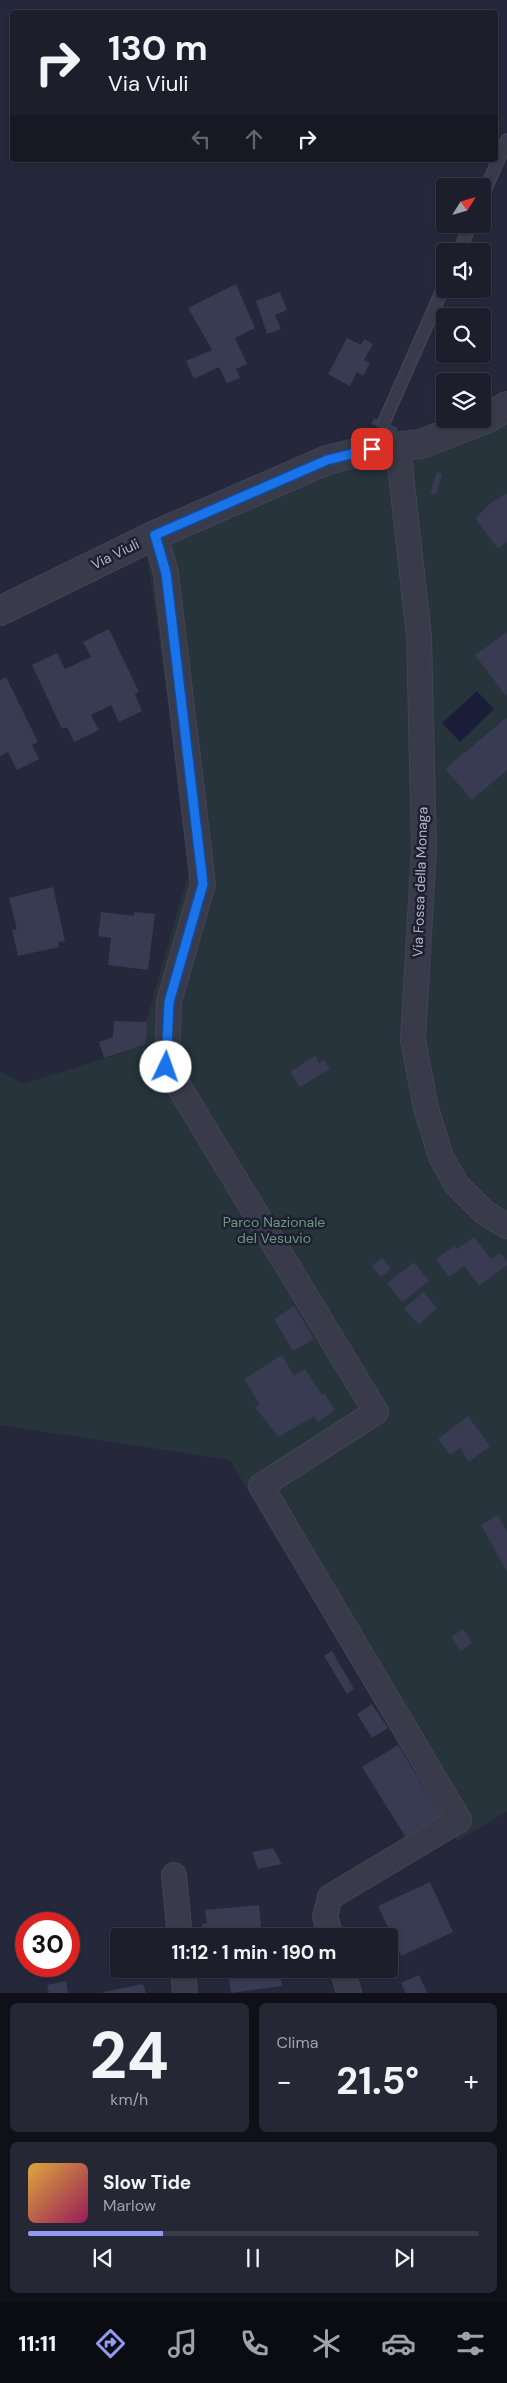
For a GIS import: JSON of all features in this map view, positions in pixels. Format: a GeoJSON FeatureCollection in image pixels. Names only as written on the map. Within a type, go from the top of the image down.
{"type":"FeatureCollection","features":[{"type":"Feature","properties":{"kind":"street","name":"Via Viuli"},"geometry":{"type":"LineString","coordinates":[[0,611],[155,535],[327,460],[384,437],[421,444],[488,418],[507,406]]}},
{"type":"Feature","properties":{"kind":"street","name":"Via Fossa della Monaga"},"geometry":{"type":"LineString","coordinates":[[384,437],[419,636],[424,848],[413,1040],[426,1108],[441,1157],[457,1185],[485,1214],[507,1226]]}},
{"type":"Feature","properties":{"kind":"street"},"geometry":{"type":"LineString","coordinates":[[155,535],[166,573],[203,884],[169,1002],[166,1067],[376,1412],[261,1486],[459,1820],[330,1897],[325,1917],[328,1928]]}},
{"type":"Feature","properties":{"kind":"street"},"geometry":{"type":"LineString","coordinates":[[174,1875],[179,1928]]}},
{"type":"Feature","properties":{"kind":"street"},"geometry":{"type":"LineString","coordinates":[[184,1978],[185,1993]]}},
{"type":"Feature","properties":{"kind":"street"},"geometry":{"type":"LineString","coordinates":[[345,1978],[349,1993]]}},
{"type":"Feature","properties":{"kind":"lane"},"geometry":{"type":"LineString","coordinates":[[498,161],[507,140]]}},
{"type":"Feature","properties":{"kind":"lane"},"geometry":{"type":"LineString","coordinates":[[490,178],[497,162]]}},
{"type":"Feature","properties":{"kind":"lane"},"geometry":{"type":"LineString","coordinates":[[384,437],[439,298]]}},
{"type":"Feature","properties":{"kind":"green space","name":"Parco Nazionale del Vesuvio"},"geometry":{"type":"Polygon","coordinates":[[[507,391],[507,1811],[457,1841],[230,1460],[0,1425],[0,1071],[24,1084],[124,1052],[146,1022],[190,868],[144,533],[455,428],[491,428],[491,400],[507,391]]]}},
{"type":"Feature","properties":{"kind":"water"},"geometry":{"type":"Polygon","coordinates":[[[477,691],[494,709],[460,742],[442,723],[477,691]]]}},
{"type":"Feature","properties":{"kind":"building"},"geometry":{"type":"Polygon","coordinates":[[[236,284],[255,328],[235,338],[247,364],[236,369],[240,378],[227,383],[219,367],[194,379],[186,361],[212,350],[188,308],[236,284]]]}},
{"type":"Feature","properties":{"kind":"building"},"geometry":{"type":"Polygon","coordinates":[[[280,292],[287,310],[275,315],[281,329],[267,334],[256,301],[280,292]]]}},
{"type":"Feature","properties":{"kind":"building"},"geometry":{"type":"Polygon","coordinates":[[[347,338],[361,345],[364,339],[373,344],[364,360],[370,363],[363,376],[357,372],[350,386],[328,374],[347,338]]]}},
{"type":"Feature","properties":{"kind":"building"},"geometry":{"type":"Polygon","coordinates":[[[374,418],[398,428],[395,434],[371,424],[374,418]]]}},
{"type":"Feature","properties":{"kind":"building"},"geometry":{"type":"Polygon","coordinates":[[[437,472],[442,474],[436,494],[430,493],[437,472]]]}},
{"type":"Feature","properties":{"kind":"building"},"geometry":{"type":"Polygon","coordinates":[[[507,493],[507,542],[498,549],[475,518],[492,502],[507,493]]]}},
{"type":"Feature","properties":{"kind":"building"},"geometry":{"type":"Polygon","coordinates":[[[109,629],[139,692],[135,694],[142,711],[119,722],[111,705],[91,715],[99,730],[74,742],[67,727],[62,729],[32,665],[57,653],[65,669],[91,657],[83,642],[109,629]]]}},
{"type":"Feature","properties":{"kind":"building"},"geometry":{"type":"Polygon","coordinates":[[[507,632],[507,695],[506,696],[475,655],[507,632]]]}},
{"type":"Feature","properties":{"kind":"building"},"geometry":{"type":"Polygon","coordinates":[[[6,677],[38,742],[32,745],[39,759],[17,770],[8,752],[0,756],[0,680],[6,677]]]}},
{"type":"Feature","properties":{"kind":"building"},"geometry":{"type":"Polygon","coordinates":[[[507,717],[507,770],[472,800],[445,769],[507,717]]]}},
{"type":"Feature","properties":{"kind":"building"},"geometry":{"type":"Polygon","coordinates":[[[53,887],[65,941],[58,942],[59,947],[18,956],[12,930],[17,929],[9,898],[53,887]]]}},
{"type":"Feature","properties":{"kind":"building"},"geometry":{"type":"Polygon","coordinates":[[[101,912],[134,916],[134,912],[155,914],[148,970],[108,965],[111,938],[98,936],[101,912]]]}},
{"type":"Feature","properties":{"kind":"building"},"geometry":{"type":"Polygon","coordinates":[[[114,1021],[147,1022],[146,1044],[104,1058],[99,1042],[113,1037],[114,1021]]]}},
{"type":"Feature","properties":{"kind":"building"},"geometry":{"type":"Polygon","coordinates":[[[315,1056],[319,1063],[324,1060],[330,1069],[300,1087],[290,1072],[315,1056]]]}},
{"type":"Feature","properties":{"kind":"building"},"geometry":{"type":"Polygon","coordinates":[[[474,1237],[491,1259],[500,1253],[507,1262],[507,1265],[479,1286],[464,1266],[449,1277],[436,1259],[454,1246],[457,1249],[474,1237]]]}},
{"type":"Feature","properties":{"kind":"building"},"geometry":{"type":"Polygon","coordinates":[[[382,1257],[391,1269],[381,1277],[372,1266],[382,1257]]]}},
{"type":"Feature","properties":{"kind":"building"},"geometry":{"type":"Polygon","coordinates":[[[414,1262],[429,1281],[402,1302],[387,1283],[414,1262]]]}},
{"type":"Feature","properties":{"kind":"building"},"geometry":{"type":"Polygon","coordinates":[[[423,1292],[437,1308],[419,1325],[404,1309],[423,1292]]]}},
{"type":"Feature","properties":{"kind":"building"},"geometry":{"type":"Polygon","coordinates":[[[294,1306],[314,1339],[293,1351],[274,1319],[294,1306]]]}},
{"type":"Feature","properties":{"kind":"building"},"geometry":{"type":"Polygon","coordinates":[[[282,1355],[294,1376],[305,1369],[322,1395],[325,1394],[335,1410],[318,1422],[314,1416],[278,1437],[255,1407],[260,1405],[244,1379],[282,1355]]]}},
{"type":"Feature","properties":{"kind":"building"},"geometry":{"type":"Polygon","coordinates":[[[468,1416],[490,1446],[469,1462],[460,1448],[450,1455],[438,1439],[468,1416]]]}},
{"type":"Feature","properties":{"kind":"building"},"geometry":{"type":"Polygon","coordinates":[[[498,1515],[507,1532],[507,1572],[481,1525],[498,1515]]]}},
{"type":"Feature","properties":{"kind":"building"},"geometry":{"type":"Polygon","coordinates":[[[463,1629],[472,1643],[461,1651],[451,1637],[463,1629]]]}},
{"type":"Feature","properties":{"kind":"building"},"geometry":{"type":"Polygon","coordinates":[[[332,1651],[354,1689],[347,1694],[324,1656],[332,1651]]]}},
{"type":"Feature","properties":{"kind":"building"},"geometry":{"type":"Polygon","coordinates":[[[372,1704],[388,1728],[372,1738],[357,1714],[372,1704]]]}},
{"type":"Feature","properties":{"kind":"building"},"geometry":{"type":"Polygon","coordinates":[[[398,1745],[442,1817],[410,1844],[362,1767],[398,1745]]]}},
{"type":"Feature","properties":{"kind":"building"},"geometry":{"type":"Polygon","coordinates":[[[273,1848],[282,1864],[258,1869],[252,1852],[273,1848]]]}},
{"type":"Feature","properties":{"kind":"building"},"geometry":{"type":"Polygon","coordinates":[[[430,1882],[453,1932],[401,1956],[398,1949],[398,1928],[388,1928],[378,1906],[430,1882]]]}},
{"type":"Feature","properties":{"kind":"building"},"geometry":{"type":"Polygon","coordinates":[[[259,1905],[261,1928],[203,1928],[202,1924],[207,1923],[205,1910],[259,1905]]]}},
{"type":"Feature","properties":{"kind":"building"},"geometry":{"type":"Polygon","coordinates":[[[419,1975],[427,1993],[406,1993],[401,1983],[419,1975]]]}},
{"type":"Feature","properties":{"kind":"building"},"geometry":{"type":"Polygon","coordinates":[[[229,1978],[281,1978],[282,1986],[231,1993],[229,1978]]]}},
{"type":"Feature","properties":{"kind":"building"},"geometry":{"type":"Polygon","coordinates":[[[66,1981],[68,1993],[49,1993],[47,1985],[66,1981]]]}},
{"type":"Feature","properties":{"kind":"building"},"geometry":{"type":"Polygon","coordinates":[[[143,1984],[146,1993],[103,1993],[103,1992],[143,1984]]]}},
{"type":"Feature","properties":{"kind":"route"},"geometry":{"type":"LineString","coordinates":[[166,1067],[169,1002],[203,884],[166,573],[155,535],[327,460],[372,449]]}}]}
